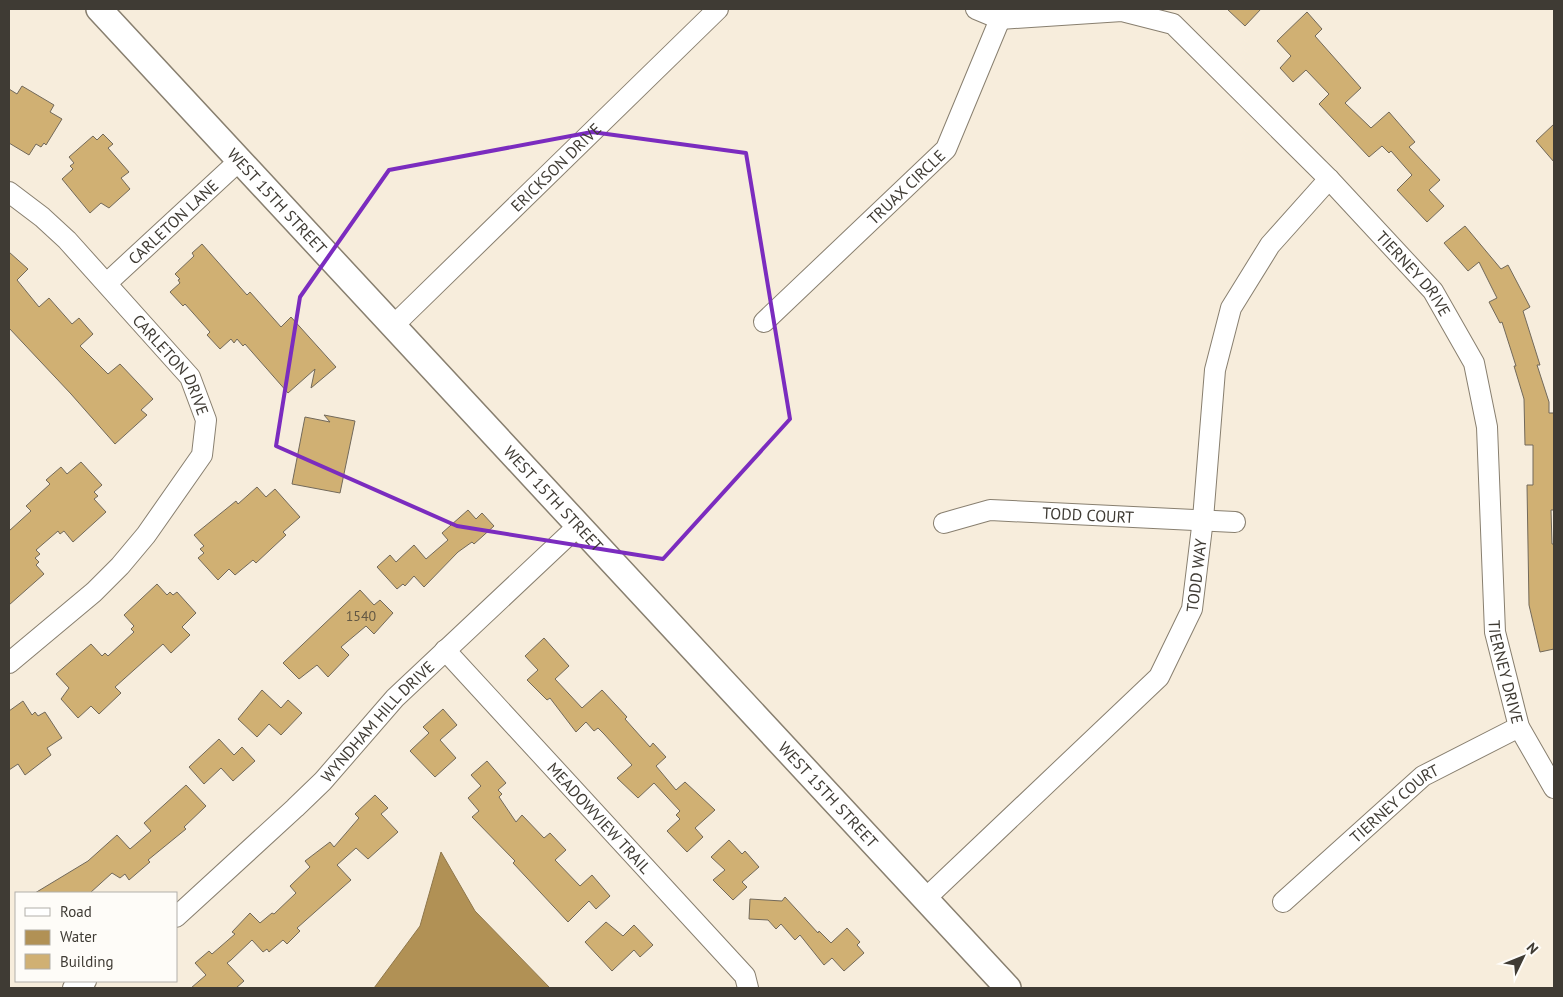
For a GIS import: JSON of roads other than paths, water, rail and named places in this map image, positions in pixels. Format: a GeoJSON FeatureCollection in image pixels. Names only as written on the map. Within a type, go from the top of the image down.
{"type":"FeatureCollection","features":[{"type":"Feature","properties":{"kind":"street","name":"WEST 15TH STREET"},"geometry":{"type":"LineString","coordinates":[[99,9],[1008,988]]}},
{"type":"Feature","properties":{"kind":"street","name":"ERICKSON DRIVE"},"geometry":{"type":"LineString","coordinates":[[394,325],[718,9]]}},
{"type":"Feature","properties":{"kind":"street","name":"TIERNEY DRIVE"},"geometry":{"type":"LineString","coordinates":[[976,9],[1000,18],[1122,11],[1173,24],[1329,178],[1433,291],[1474,363],[1487,427],[1494,632],[1520,727],[1554,788]]}},
{"type":"Feature","properties":{"kind":"street","name":"TRUAX CIRCLE"},"geometry":{"type":"LineString","coordinates":[[764,322],[946,149],[1000,18]]}},
{"type":"Feature","properties":{"kind":"street","name":"CARLETON LANE"},"geometry":{"type":"LineString","coordinates":[[107,283],[240,160]]}},
{"type":"Feature","properties":{"kind":"street","name":"TODD WAY"},"geometry":{"type":"LineString","coordinates":[[925,899],[1159,676],[1192,609],[1203,519],[1215,370],[1231,308],[1270,245],[1329,178]]}},
{"type":"Feature","properties":{"kind":"street","name":"CARLETON DRIVE"},"geometry":{"type":"LineString","coordinates":[[9,192],[42,217],[107,283],[190,376],[206,420],[202,456],[146,535],[120,566],[33,645],[9,663]]}},
{"type":"Feature","properties":{"kind":"street","name":"TODD COURT"},"geometry":{"type":"LineString","coordinates":[[944,523],[990,510],[1235,522]]}},
{"type":"Feature","properties":{"kind":"street","name":"WYNDHAM HILL DRIVE"},"geometry":{"type":"LineString","coordinates":[[178,915],[323,780],[395,698],[578,526]]}},
{"type":"Feature","properties":{"kind":"street","name":"MEADOWVIEW TRAIL"},"geometry":{"type":"LineString","coordinates":[[445,650],[745,976],[748,988]]}},
{"type":"Feature","properties":{"kind":"street","name":"TIERNEY COURT"},"geometry":{"type":"LineString","coordinates":[[1284,902],[1422,776],[1520,727]]}},
{"type":"Feature","properties":{"kind":"street"},"geometry":{"type":"LineString","coordinates":[[73,988],[84,982]]}},
{"type":"Feature","properties":{"kind":"water"},"geometry":{"type":"Polygon","coordinates":[[[441,852],[475,911],[550,988],[374,988],[420,926],[441,852]]]}}]}
